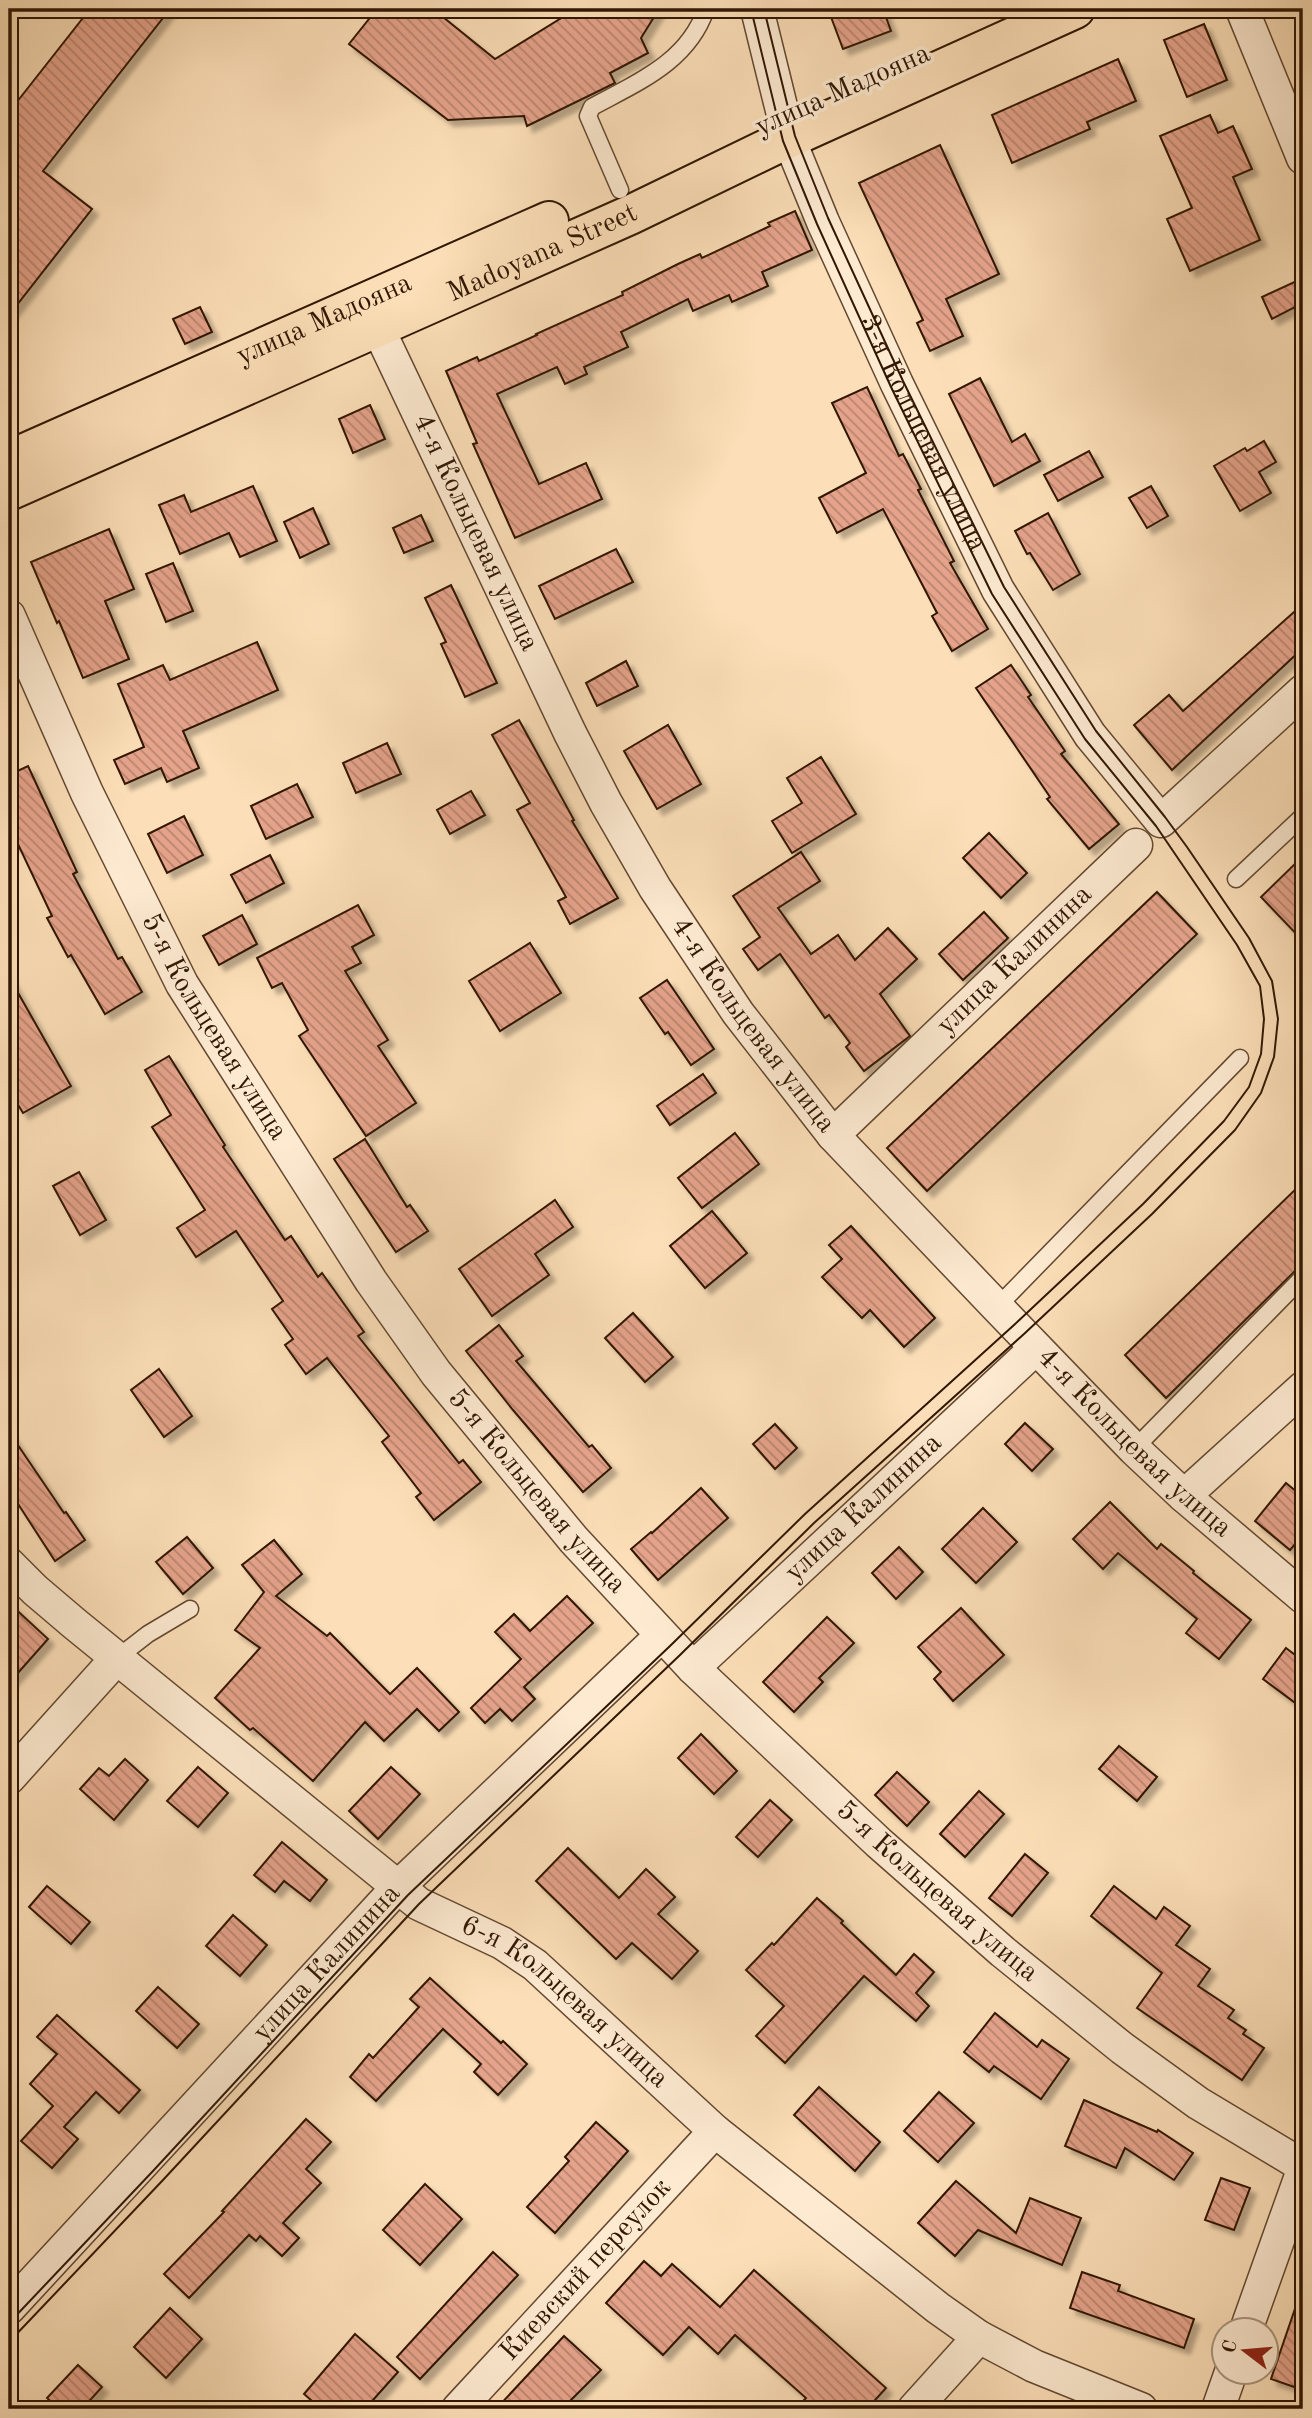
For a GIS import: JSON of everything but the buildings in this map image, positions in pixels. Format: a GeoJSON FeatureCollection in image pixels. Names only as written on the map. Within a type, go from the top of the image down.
{"type":"FeatureCollection","features":[{"type":"Feature","properties":{"kind":"main road","name":"улица Мадояна"},"geometry":{"type":"LineString","coordinates":[[9,460],[620,190],[786,128],[820,103],[1024,9]]}},
{"type":"Feature","properties":{"kind":"main road","name":"Madoyana Street"},"geometry":{"type":"LineString","coordinates":[[9,491],[630,215],[786,128],[1075,9]]}},
{"type":"Feature","properties":{"kind":"street","name":"3-я Кольцевая улица"},"geometry":{"type":"LineString","coordinates":[[757,9],[786,128],[822,222],[897,384],[998,590],[1090,735],[1161,821],[1303,691]]}},
{"type":"Feature","properties":{"kind":"street"},"geometry":{"type":"LineString","coordinates":[[1242,9],[1303,158]]}},
{"type":"Feature","properties":{"kind":"street","name":"4-я Кольцевая улица"},"geometry":{"type":"LineString","coordinates":[[377,326],[564,721],[606,803],[655,888],[738,1013],[833,1135],[1036,1348],[1184,1496],[1303,1597]]}},
{"type":"Feature","properties":{"kind":"street","name":"5-я Кольцевая улица"},"geometry":{"type":"LineString","coordinates":[[9,617],[87,793],[182,984],[370,1281],[436,1373],[574,1540],[693,1668],[879,1843],[1003,1952],[1122,2048],[1198,2103],[1303,2168]]}},
{"type":"Feature","properties":{"kind":"street","name":"улица Калинина"},"geometry":{"type":"LineString","coordinates":[[833,1135],[1136,845]]}},
{"type":"Feature","properties":{"kind":"street","name":"улица Калинина"},"geometry":{"type":"LineString","coordinates":[[693,1668],[1036,1348]]}},
{"type":"Feature","properties":{"kind":"street"},"geometry":{"type":"LineString","coordinates":[[1184,1496],[1303,1388]]}},
{"type":"Feature","properties":{"kind":"street","name":"6-я Кольцевая улица"},"geometry":{"type":"LineString","coordinates":[[9,1564],[35,1590],[419,1904],[502,1942],[535,1965],[715,2130],[828,2222],[979,2337],[1034,2366],[1141,2409]]}},
{"type":"Feature","properties":{"kind":"street","name":"улица Калинина"},"geometry":{"type":"LineString","coordinates":[[9,2308],[398,1887],[661,1636]]}},
{"type":"Feature","properties":{"kind":"street"},"geometry":{"type":"LineString","coordinates":[[9,1778],[117,1658]]}},
{"type":"Feature","properties":{"kind":"street","name":"Киевский переулок"},"geometry":{"type":"LineString","coordinates":[[458,2409],[715,2130]]}},
{"type":"Feature","properties":{"kind":"street"},"geometry":{"type":"LineString","coordinates":[[1251,2316],[1303,2168]]}},
{"type":"Feature","properties":{"kind":"street"},"geometry":{"type":"LineString","coordinates":[[914,2409],[979,2337]]}},
{"type":"Feature","properties":{"kind":"street"},"geometry":{"type":"LineString","coordinates":[[1218,2409],[1226,2386]]}},
{"type":"Feature","properties":{"kind":"lane"},"geometry":{"type":"LineString","coordinates":[[620,190],[588,116],[592,107],[659,71],[689,43],[706,9]]}},
{"type":"Feature","properties":{"kind":"lane"},"geometry":{"type":"LineString","coordinates":[[1236,879],[1303,816]]}},
{"type":"Feature","properties":{"kind":"lane"},"geometry":{"type":"LineString","coordinates":[[997,1307],[1240,1058]]}},
{"type":"Feature","properties":{"kind":"lane"},"geometry":{"type":"LineString","coordinates":[[1134,1448],[1303,1277]]}},
{"type":"Feature","properties":{"kind":"lane"},"geometry":{"type":"LineString","coordinates":[[117,1658],[148,1634],[190,1609]]}},
{"type":"Feature","properties":{"kind":"tram line"},"geometry":{"type":"LineString","coordinates":[[9,2323],[408,1895],[805,1514],[1143,1204],[1224,1121],[1249,1087],[1261,1054],[1264,1019],[1260,986],[1237,945],[1156,826],[1085,739],[992,594],[891,387],[817,224],[783,141],[751,9]]}},
{"type":"Feature","properties":{"kind":"tram line"},"geometry":{"type":"LineString","coordinates":[[9,2342],[419,1904],[814,1523],[1024,1334],[1152,1214],[1235,1130],[1261,1093],[1274,1057],[1278,1019],[1272,981],[1249,938],[1165,817],[1096,731],[1004,587],[903,381],[828,218],[795,136],[764,9]]}}]}
